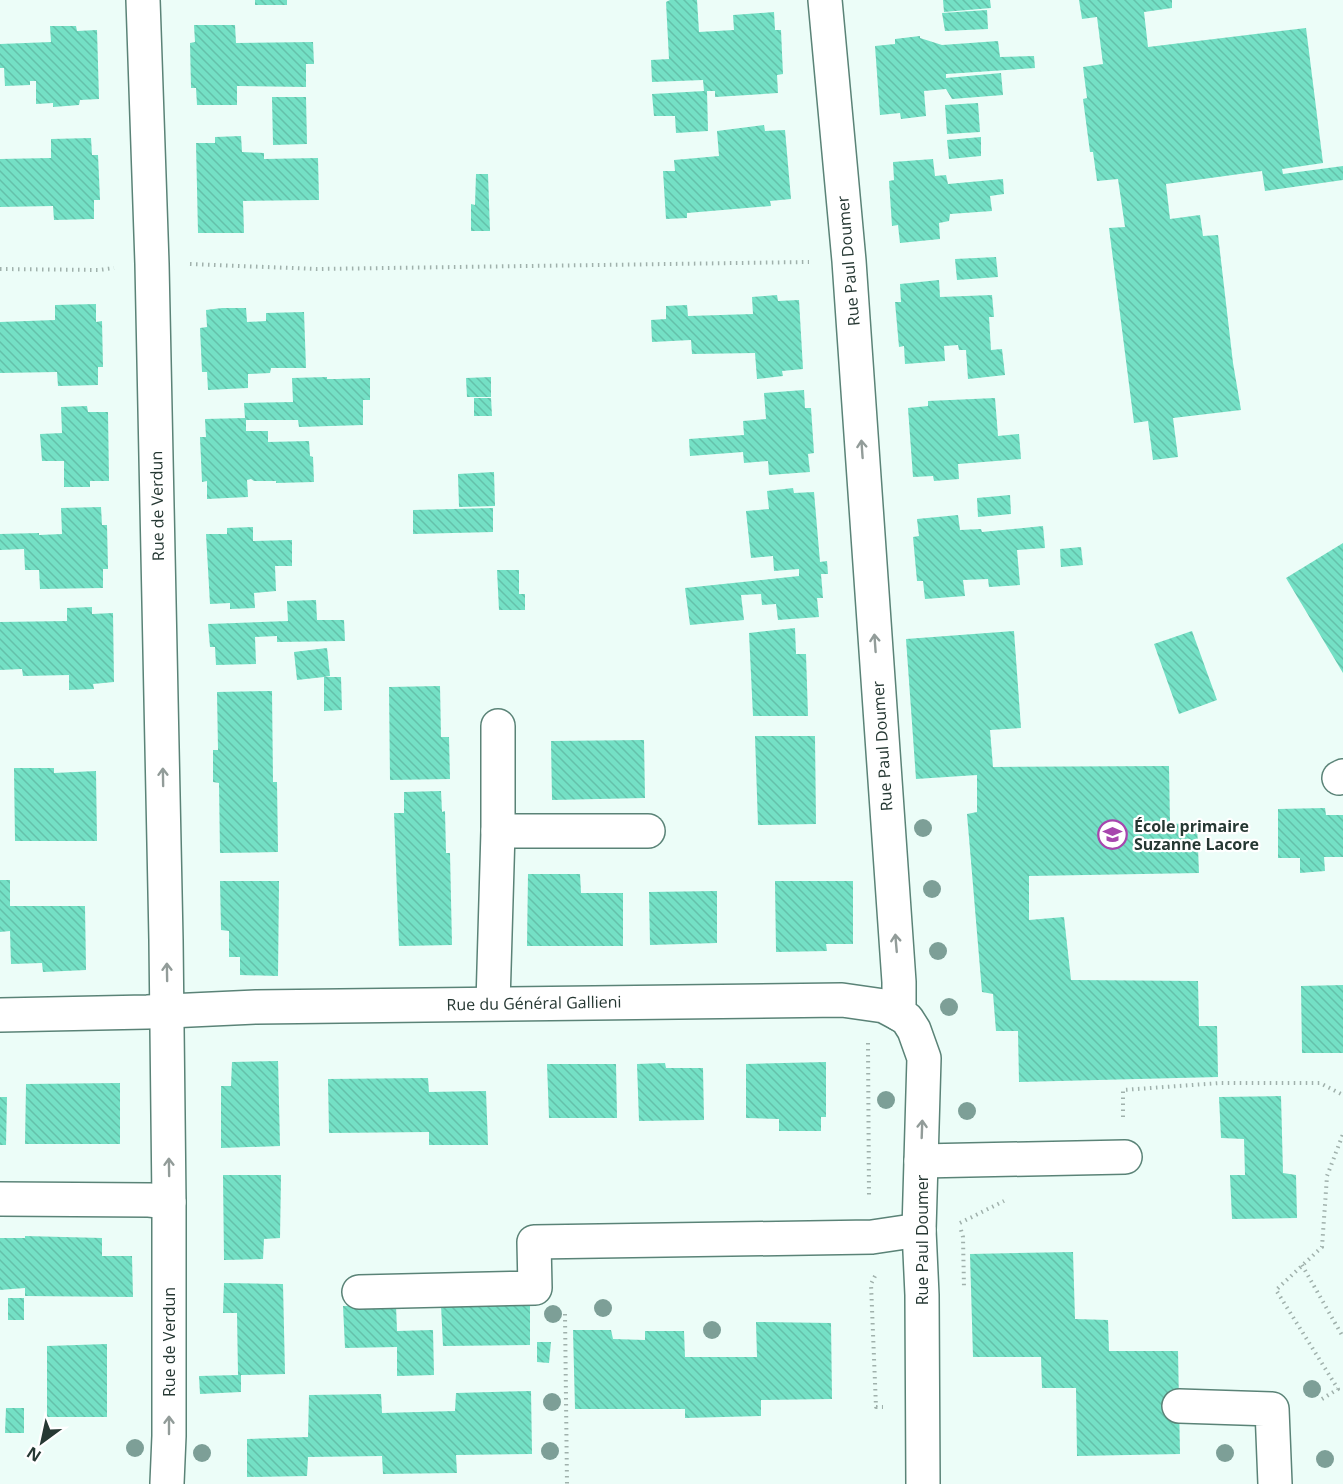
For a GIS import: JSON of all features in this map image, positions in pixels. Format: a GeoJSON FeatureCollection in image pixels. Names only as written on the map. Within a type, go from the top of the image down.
{"type":"FeatureCollection","features":[{"type":"Feature","properties":{"kind":"street","name":"Rue de Verdun"},"geometry":{"type":"LineString","coordinates":[[143,0],[152,264],[167,1012],[170,1484]]}},
{"type":"Feature","properties":{"kind":"street","name":"Rue Paul Doumer"},"geometry":{"type":"LineString","coordinates":[[825,0],[849,261],[899,982],[899,1014],[907,1019],[914,1030],[924,1058],[919,1230],[922,1295],[923,1484]]}},
{"type":"Feature","properties":{"kind":"street"},"geometry":{"type":"LineString","coordinates":[[493,1004],[498,831],[498,726]]}},
{"type":"Feature","properties":{"kind":"street"},"geometry":{"type":"LineString","coordinates":[[498,831],[648,831]]}},
{"type":"Feature","properties":{"kind":"street","name":"Rue du Général Gallieni"},"geometry":{"type":"LineString","coordinates":[[167,1012],[256,1007],[842,1000],[884,1006],[899,1014]]}},
{"type":"Feature","properties":{"kind":"street"},"geometry":{"type":"LineString","coordinates":[[0,1015],[167,1012]]}},
{"type":"Feature","properties":{"kind":"street"},"geometry":{"type":"LineString","coordinates":[[921,1161],[1125,1156]]}},
{"type":"Feature","properties":{"kind":"street"},"geometry":{"type":"LineString","coordinates":[[0,1199],[169,1202]]}},
{"type":"Feature","properties":{"kind":"street"},"geometry":{"type":"LineString","coordinates":[[358,1292],[535,1287],[534,1242],[872,1237],[919,1230]]}},
{"type":"Feature","properties":{"kind":"street"},"geometry":{"type":"LineString","coordinates":[[1179,1406],[1272,1409],[1275,1484]]}},
{"type":"Feature","properties":{"kind":"path"},"geometry":{"type":"LineString","coordinates":[[0,269],[99,270],[152,264],[316,269],[849,261]]}},
{"type":"Feature","properties":{"kind":"path"},"geometry":{"type":"LineString","coordinates":[[868,1040],[870,1203]]}},
{"type":"Feature","properties":{"kind":"path"},"geometry":{"type":"LineString","coordinates":[[1125,1156],[1123,1090],[1220,1083],[1320,1083],[1343,1095]]}},
{"type":"Feature","properties":{"kind":"path"},"geometry":{"type":"LineString","coordinates":[[1338,1389],[1276,1290],[1322,1247],[1327,1176],[1343,1134]]}},
{"type":"Feature","properties":{"kind":"path"},"geometry":{"type":"LineString","coordinates":[[960,1223],[1010,1198]]}},
{"type":"Feature","properties":{"kind":"path"},"geometry":{"type":"LineString","coordinates":[[1302,1265],[1343,1337]]}},
{"type":"Feature","properties":{"kind":"path"},"geometry":{"type":"LineString","coordinates":[[876,1401],[871,1284],[879,1269]]}},
{"type":"Feature","properties":{"kind":"path"},"geometry":{"type":"LineString","coordinates":[[565,1305],[567,1484]]}},
{"type":"Feature","properties":{"kind":"path"},"geometry":{"type":"LineString","coordinates":[[1322,1399],[1343,1386]]}},
{"type":"Feature","properties":{"kind":"building"},"geometry":{"type":"Polygon","coordinates":[[[255,0],[287,0],[287,5],[255,5],[255,0]]]}},
{"type":"Feature","properties":{"kind":"building"},"geometry":{"type":"Polygon","coordinates":[[[697,0],[699,32],[734,30],[733,15],[774,12],[775,30],[781,30],[783,74],[777,75],[778,93],[715,97],[715,91],[707,91],[708,131],[676,133],[675,116],[654,116],[652,94],[704,91],[703,80],[652,82],[651,60],[669,59],[666,2],[697,0]]]}},
{"type":"Feature","properties":{"kind":"building"},"geometry":{"type":"Polygon","coordinates":[[[943,0],[990,0],[991,8],[944,12],[943,0]]]}},
{"type":"Feature","properties":{"kind":"building"},"geometry":{"type":"Polygon","coordinates":[[[1079,0],[1172,0],[1172,8],[1144,12],[1148,47],[1306,28],[1323,163],[1282,169],[1283,174],[1343,166],[1343,180],[1265,191],[1262,171],[1166,184],[1170,219],[1200,215],[1203,236],[1218,235],[1233,363],[1241,410],[1173,418],[1178,457],[1153,460],[1148,421],[1134,423],[1109,228],[1125,227],[1118,179],[1097,181],[1093,152],[1090,152],[1083,99],[1087,98],[1083,67],[1103,64],[1097,17],[1082,19],[1079,0]]]}},
{"type":"Feature","properties":{"kind":"building"},"geometry":{"type":"Polygon","coordinates":[[[987,10],[988,29],[945,31],[942,13],[987,10]]]}},
{"type":"Feature","properties":{"kind":"building"},"geometry":{"type":"Polygon","coordinates":[[[194,25],[235,25],[236,43],[313,42],[314,64],[306,64],[306,87],[237,86],[237,105],[197,105],[196,88],[191,88],[190,43],[195,42],[194,25]]]}},
{"type":"Feature","properties":{"kind":"building"},"geometry":{"type":"Polygon","coordinates":[[[50,26],[76,26],[77,31],[97,30],[99,99],[80,100],[79,105],[53,107],[53,103],[36,104],[36,81],[30,81],[30,85],[5,86],[4,68],[0,68],[0,44],[51,42],[50,26]]]}},
{"type":"Feature","properties":{"kind":"building"},"geometry":{"type":"Polygon","coordinates":[[[920,36],[920,38],[942,45],[998,41],[1000,57],[1034,56],[1035,68],[946,74],[946,78],[1001,73],[1003,95],[952,99],[946,89],[924,91],[926,116],[901,119],[900,113],[880,115],[875,46],[895,44],[895,39],[920,36]]]}},
{"type":"Feature","properties":{"kind":"building"},"geometry":{"type":"Polygon","coordinates":[[[272,97],[306,97],[307,144],[273,145],[272,97]]]}},
{"type":"Feature","properties":{"kind":"building"},"geometry":{"type":"Polygon","coordinates":[[[978,103],[980,132],[947,134],[945,105],[978,103]]]}},
{"type":"Feature","properties":{"kind":"building"},"geometry":{"type":"Polygon","coordinates":[[[764,125],[765,131],[785,130],[791,199],[770,201],[771,206],[687,213],[687,218],[666,219],[663,171],[675,171],[674,160],[719,156],[717,131],[764,125]]]}},
{"type":"Feature","properties":{"kind":"building"},"geometry":{"type":"Polygon","coordinates":[[[241,136],[242,152],[264,153],[264,159],[318,158],[319,200],[243,201],[244,233],[198,233],[196,143],[215,143],[215,137],[241,136]]]}},
{"type":"Feature","properties":{"kind":"building"},"geometry":{"type":"Polygon","coordinates":[[[981,137],[981,156],[949,159],[947,140],[981,137]]]}},
{"type":"Feature","properties":{"kind":"building"},"geometry":{"type":"Polygon","coordinates":[[[91,138],[92,155],[98,155],[100,200],[94,200],[94,219],[54,220],[53,206],[0,207],[0,159],[51,158],[51,139],[91,138]]]}},
{"type":"Feature","properties":{"kind":"building"},"geometry":{"type":"Polygon","coordinates":[[[933,159],[935,176],[946,175],[948,184],[1003,179],[1004,194],[990,196],[992,211],[950,214],[949,221],[939,223],[940,239],[900,243],[898,225],[892,226],[889,181],[894,180],[893,162],[933,159]]]}},
{"type":"Feature","properties":{"kind":"building"},"geometry":{"type":"Polygon","coordinates":[[[476,174],[488,174],[490,231],[471,231],[471,204],[475,205],[476,174]]]}},
{"type":"Feature","properties":{"kind":"building"},"geometry":{"type":"Polygon","coordinates":[[[996,257],[998,277],[957,280],[955,259],[996,257]]]}},
{"type":"Feature","properties":{"kind":"building"},"geometry":{"type":"Polygon","coordinates":[[[939,280],[940,297],[992,295],[994,317],[989,317],[991,350],[1002,349],[1005,375],[968,379],[966,350],[959,350],[958,345],[944,346],[945,361],[905,364],[904,346],[899,347],[895,302],[901,302],[900,284],[939,280]]]}},
{"type":"Feature","properties":{"kind":"building"},"geometry":{"type":"Polygon","coordinates":[[[777,295],[778,301],[799,300],[803,369],[782,371],[783,376],[757,379],[755,353],[692,354],[691,340],[652,342],[651,320],[666,319],[666,306],[687,305],[688,316],[753,314],[752,297],[777,295]]]}},
{"type":"Feature","properties":{"kind":"building"},"geometry":{"type":"Polygon","coordinates":[[[96,304],[96,322],[102,321],[103,367],[98,367],[98,385],[58,386],[57,372],[0,373],[0,322],[55,320],[55,305],[96,304]]]}},
{"type":"Feature","properties":{"kind":"building"},"geometry":{"type":"Polygon","coordinates":[[[246,308],[247,322],[266,321],[266,313],[304,312],[306,368],[271,368],[270,373],[248,374],[248,388],[208,390],[207,372],[202,372],[200,328],[207,327],[206,310],[246,308]]]}},
{"type":"Feature","properties":{"kind":"building"},"geometry":{"type":"Polygon","coordinates":[[[327,377],[327,379],[370,378],[370,400],[363,400],[363,425],[299,427],[298,420],[246,420],[246,431],[268,431],[268,442],[309,441],[310,456],[313,457],[314,482],[276,483],[276,481],[251,479],[247,480],[248,497],[207,499],[207,481],[202,482],[200,437],[206,437],[205,419],[245,418],[244,403],[293,402],[292,378],[327,377]]]}},
{"type":"Feature","properties":{"kind":"building"},"geometry":{"type":"Polygon","coordinates":[[[491,377],[491,397],[467,397],[466,378],[491,377]]]}},
{"type":"Feature","properties":{"kind":"building"},"geometry":{"type":"Polygon","coordinates":[[[804,390],[805,408],[811,408],[814,453],[808,454],[810,472],[769,475],[768,461],[744,463],[743,452],[690,456],[689,439],[744,435],[743,421],[766,419],[764,393],[804,390]]]}},
{"type":"Feature","properties":{"kind":"building"},"geometry":{"type":"Polygon","coordinates":[[[474,398],[491,398],[492,416],[474,416],[474,398]]]}},
{"type":"Feature","properties":{"kind":"building"},"geometry":{"type":"Polygon","coordinates":[[[995,398],[998,436],[1019,434],[1021,459],[958,464],[959,479],[934,481],[933,476],[913,477],[908,408],[928,406],[928,401],[995,398]]]}},
{"type":"Feature","properties":{"kind":"building"},"geometry":{"type":"Polygon","coordinates":[[[87,406],[88,412],[108,412],[109,481],[90,481],[90,487],[64,487],[64,461],[42,461],[40,434],[62,433],[61,407],[87,406]]]}},
{"type":"Feature","properties":{"kind":"building"},"geometry":{"type":"Polygon","coordinates":[[[494,472],[495,506],[459,507],[458,474],[494,472]]]}},
{"type":"Feature","properties":{"kind":"building"},"geometry":{"type":"Polygon","coordinates":[[[793,488],[794,493],[814,492],[820,562],[827,561],[828,574],[821,574],[823,598],[817,598],[819,617],[778,620],[776,604],[762,605],[761,594],[741,595],[744,620],[690,625],[685,588],[799,576],[799,569],[774,571],[773,556],[751,558],[746,511],[769,509],[767,491],[793,488]]]}},
{"type":"Feature","properties":{"kind":"building"},"geometry":{"type":"Polygon","coordinates":[[[1010,495],[1011,514],[978,517],[977,498],[1010,495]]]}},
{"type":"Feature","properties":{"kind":"building"},"geometry":{"type":"Polygon","coordinates":[[[101,507],[102,525],[107,525],[108,569],[103,569],[103,588],[40,589],[39,570],[25,570],[24,549],[0,550],[0,534],[62,534],[61,508],[101,507]]]}},
{"type":"Feature","properties":{"kind":"building"},"geometry":{"type":"Polygon","coordinates":[[[493,508],[493,532],[413,534],[413,510],[493,508]]]}},
{"type":"Feature","properties":{"kind":"building"},"geometry":{"type":"Polygon","coordinates":[[[958,515],[960,530],[981,529],[982,532],[1043,526],[1045,548],[1017,550],[1020,585],[989,587],[988,579],[963,580],[965,596],[925,599],[923,581],[917,581],[913,537],[919,536],[917,519],[958,515]]]}},
{"type":"Feature","properties":{"kind":"building"},"geometry":{"type":"Polygon","coordinates":[[[253,527],[253,541],[292,540],[292,566],[275,566],[276,591],[254,593],[255,608],[230,609],[230,603],[210,604],[206,534],[227,534],[227,528],[253,527]]]}},
{"type":"Feature","properties":{"kind":"building"},"geometry":{"type":"Polygon","coordinates":[[[1343,543],[1343,673],[1286,578],[1343,543]]]}},
{"type":"Feature","properties":{"kind":"building"},"geometry":{"type":"Polygon","coordinates":[[[1081,547],[1083,565],[1061,567],[1060,549],[1081,547]]]}},
{"type":"Feature","properties":{"kind":"building"},"geometry":{"type":"Polygon","coordinates":[[[497,570],[519,570],[519,594],[525,594],[525,610],[499,610],[497,570]]]}},
{"type":"Feature","properties":{"kind":"building"},"geometry":{"type":"Polygon","coordinates":[[[316,600],[317,620],[344,620],[345,641],[277,642],[277,636],[255,637],[256,664],[216,665],[215,647],[210,647],[208,624],[288,621],[287,601],[316,600]]]}},
{"type":"Feature","properties":{"kind":"building"},"geometry":{"type":"Polygon","coordinates":[[[92,607],[92,614],[113,613],[114,682],[93,684],[94,689],[69,690],[69,675],[23,676],[22,669],[0,670],[0,622],[67,621],[67,608],[92,607]]]}},
{"type":"Feature","properties":{"kind":"building"},"geometry":{"type":"Polygon","coordinates":[[[795,628],[796,654],[806,654],[808,716],[753,716],[749,633],[795,628]]]}},
{"type":"Feature","properties":{"kind":"building"},"geometry":{"type":"Polygon","coordinates":[[[1014,631],[1021,728],[990,730],[993,767],[1169,766],[1170,824],[1197,823],[1199,873],[1029,876],[1029,920],[1064,917],[1071,980],[1198,981],[1199,1026],[1217,1026],[1218,1077],[1019,1082],[1018,1031],[996,1031],[993,994],[982,992],[967,814],[977,812],[977,775],[916,779],[906,639],[1014,631]]]}},
{"type":"Feature","properties":{"kind":"building"},"geometry":{"type":"Polygon","coordinates":[[[1192,631],[1217,700],[1179,714],[1154,644],[1192,631]]]}},
{"type":"Feature","properties":{"kind":"building"},"geometry":{"type":"Polygon","coordinates":[[[327,648],[330,676],[297,680],[294,652],[327,648]]]}},
{"type":"Feature","properties":{"kind":"building"},"geometry":{"type":"Polygon","coordinates":[[[324,677],[341,677],[342,710],[324,711],[324,677]]]}},
{"type":"Feature","properties":{"kind":"building"},"geometry":{"type":"Polygon","coordinates":[[[440,686],[441,737],[449,737],[450,779],[390,780],[389,687],[440,686]]]}},
{"type":"Feature","properties":{"kind":"building"},"geometry":{"type":"Polygon","coordinates":[[[272,691],[273,782],[277,782],[278,852],[220,853],[219,783],[213,782],[213,750],[218,750],[217,692],[272,691]]]}},
{"type":"Feature","properties":{"kind":"building"},"geometry":{"type":"Polygon","coordinates":[[[755,736],[815,736],[816,824],[758,825],[755,736]]]}},
{"type":"Feature","properties":{"kind":"building"},"geometry":{"type":"Polygon","coordinates":[[[644,740],[645,798],[552,800],[551,741],[644,740]]]}},
{"type":"Feature","properties":{"kind":"building"},"geometry":{"type":"Polygon","coordinates":[[[14,768],[54,768],[54,773],[96,771],[97,841],[15,841],[14,768]]]}},
{"type":"Feature","properties":{"kind":"building"},"geometry":{"type":"Polygon","coordinates":[[[441,791],[442,812],[445,811],[446,853],[450,853],[452,945],[399,946],[394,813],[404,813],[404,792],[441,791]]]}},
{"type":"Feature","properties":{"kind":"building"},"geometry":{"type":"Polygon","coordinates":[[[1325,808],[1326,815],[1343,815],[1343,857],[1324,857],[1325,871],[1300,873],[1300,858],[1278,858],[1278,809],[1325,808]]]}},
{"type":"Feature","properties":{"kind":"building"},"geometry":{"type":"Polygon","coordinates":[[[528,874],[580,874],[581,893],[623,893],[623,946],[527,946],[528,874]]]}},
{"type":"Feature","properties":{"kind":"building"},"geometry":{"type":"Polygon","coordinates":[[[0,880],[10,880],[10,906],[85,906],[86,970],[43,972],[42,963],[11,964],[10,931],[0,932],[0,880]]]}},
{"type":"Feature","properties":{"kind":"building"},"geometry":{"type":"Polygon","coordinates":[[[220,881],[279,881],[278,976],[240,975],[240,957],[229,957],[229,931],[221,930],[220,881]]]}},
{"type":"Feature","properties":{"kind":"building"},"geometry":{"type":"Polygon","coordinates":[[[775,881],[853,881],[853,944],[826,944],[827,951],[776,952],[775,881]]]}},
{"type":"Feature","properties":{"kind":"building"},"geometry":{"type":"Polygon","coordinates":[[[717,891],[717,943],[650,945],[649,892],[717,891]]]}},
{"type":"Feature","properties":{"kind":"building"},"geometry":{"type":"Polygon","coordinates":[[[1343,985],[1343,1053],[1302,1053],[1301,986],[1343,985]]]}},
{"type":"Feature","properties":{"kind":"building"},"geometry":{"type":"Polygon","coordinates":[[[278,1061],[280,1146],[221,1148],[221,1086],[231,1086],[232,1062],[278,1061]]]}},
{"type":"Feature","properties":{"kind":"building"},"geometry":{"type":"Polygon","coordinates":[[[826,1062],[826,1117],[821,1117],[821,1131],[779,1131],[779,1119],[746,1118],[746,1064],[826,1062]]]}},
{"type":"Feature","properties":{"kind":"building"},"geometry":{"type":"Polygon","coordinates":[[[665,1063],[666,1068],[703,1068],[704,1120],[639,1121],[637,1064],[665,1063]]]}},
{"type":"Feature","properties":{"kind":"building"},"geometry":{"type":"Polygon","coordinates":[[[547,1064],[616,1064],[617,1118],[549,1118],[547,1064]]]}},
{"type":"Feature","properties":{"kind":"building"},"geometry":{"type":"Polygon","coordinates":[[[428,1078],[429,1092],[486,1091],[488,1145],[429,1145],[429,1132],[329,1133],[328,1079],[428,1078]]]}},
{"type":"Feature","properties":{"kind":"building"},"geometry":{"type":"Polygon","coordinates":[[[120,1083],[120,1144],[25,1144],[26,1084],[120,1083]]]}},
{"type":"Feature","properties":{"kind":"building"},"geometry":{"type":"Polygon","coordinates":[[[1281,1096],[1283,1173],[1296,1175],[1297,1218],[1232,1219],[1230,1175],[1245,1175],[1244,1139],[1221,1138],[1219,1097],[1281,1096]]]}},
{"type":"Feature","properties":{"kind":"building"},"geometry":{"type":"Polygon","coordinates":[[[0,1097],[7,1097],[6,1145],[0,1145],[0,1097]]]}},
{"type":"Feature","properties":{"kind":"building"},"geometry":{"type":"Polygon","coordinates":[[[223,1175],[281,1175],[280,1238],[264,1239],[263,1259],[224,1260],[223,1175]]]}},
{"type":"Feature","properties":{"kind":"building"},"geometry":{"type":"Polygon","coordinates":[[[25,1236],[102,1238],[102,1256],[132,1256],[133,1297],[25,1296],[25,1288],[0,1290],[0,1238],[25,1238],[25,1236]]]}},
{"type":"Feature","properties":{"kind":"building"},"geometry":{"type":"Polygon","coordinates":[[[1073,1252],[1075,1319],[1108,1320],[1109,1351],[1178,1351],[1180,1454],[1077,1456],[1076,1388],[1042,1388],[1041,1357],[973,1357],[970,1254],[1073,1252]]]}},
{"type":"Feature","properties":{"kind":"building"},"geometry":{"type":"Polygon","coordinates":[[[224,1283],[283,1284],[285,1374],[241,1375],[241,1392],[200,1394],[199,1376],[238,1375],[237,1313],[223,1313],[224,1283]]]}},
{"type":"Feature","properties":{"kind":"building"},"geometry":{"type":"Polygon","coordinates":[[[8,1298],[24,1298],[24,1320],[8,1320],[8,1298]]]}},
{"type":"Feature","properties":{"kind":"building"},"geometry":{"type":"Polygon","coordinates":[[[530,1303],[530,1345],[443,1346],[441,1305],[530,1303]]]}},
{"type":"Feature","properties":{"kind":"building"},"geometry":{"type":"Polygon","coordinates":[[[396,1305],[397,1331],[433,1330],[434,1375],[397,1376],[397,1347],[345,1348],[343,1306],[396,1305]]]}},
{"type":"Feature","properties":{"kind":"building"},"geometry":{"type":"Polygon","coordinates":[[[756,1322],[831,1323],[832,1399],[761,1400],[761,1416],[685,1418],[685,1409],[575,1409],[573,1330],[611,1330],[613,1339],[645,1340],[645,1331],[684,1331],[685,1357],[757,1357],[756,1322]]]}},
{"type":"Feature","properties":{"kind":"building"},"geometry":{"type":"Polygon","coordinates":[[[537,1342],[551,1342],[549,1363],[537,1362],[537,1342]]]}},
{"type":"Feature","properties":{"kind":"building"},"geometry":{"type":"Polygon","coordinates":[[[107,1344],[107,1417],[47,1417],[47,1346],[107,1344]]]}},
{"type":"Feature","properties":{"kind":"building"},"geometry":{"type":"Polygon","coordinates":[[[531,1391],[532,1454],[456,1455],[457,1473],[383,1474],[382,1456],[308,1457],[307,1476],[247,1477],[247,1439],[308,1437],[309,1395],[381,1394],[382,1413],[455,1411],[456,1393],[531,1391]]]}},
{"type":"Feature","properties":{"kind":"building"},"geometry":{"type":"Polygon","coordinates":[[[6,1408],[24,1408],[24,1433],[5,1433],[6,1408]]]}},
{"type":"Feature","properties":{"kind":"place","name":"École primaire Suzanne Lacore"},"geometry":{"type":"Point","coordinates":[1113,835]}}]}
